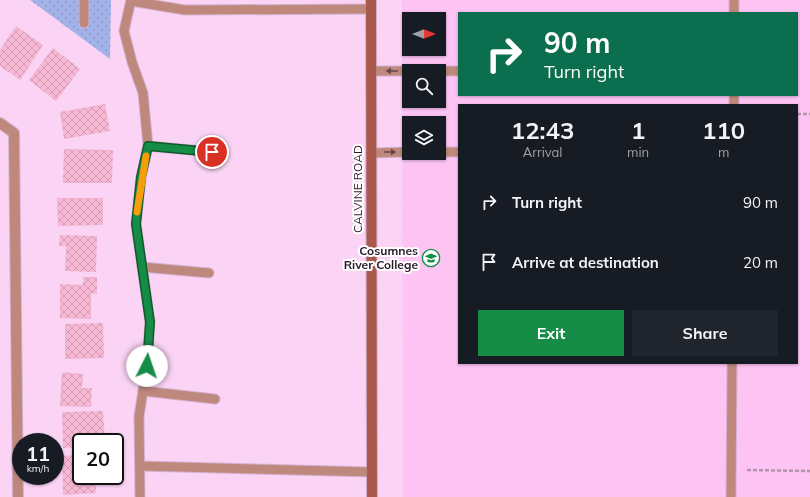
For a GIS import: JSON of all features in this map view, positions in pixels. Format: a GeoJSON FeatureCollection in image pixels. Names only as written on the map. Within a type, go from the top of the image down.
{"type":"FeatureCollection","features":[{"type":"Feature","properties":{"kind":"street","name":"CALVINE ROAD"},"geometry":{"type":"LineString","coordinates":[[371,4],[372,497]]}},
{"type":"Feature","properties":{"kind":"street"},"geometry":{"type":"LineString","coordinates":[[0,124],[14,133],[18,497]]}},
{"type":"Feature","properties":{"kind":"lane"},"geometry":{"type":"LineString","coordinates":[[84,0],[84,23]]}},
{"type":"Feature","properties":{"kind":"lane"},"geometry":{"type":"LineString","coordinates":[[140,497],[139,416],[147,366],[150,322],[136,224],[141,177],[148,146],[143,92],[132,62],[124,31],[131,0],[185,10],[371,4]]}},
{"type":"Feature","properties":{"kind":"lane"},"geometry":{"type":"LineString","coordinates":[[734,0],[734,12]]}},
{"type":"Feature","properties":{"kind":"lane"},"geometry":{"type":"LineString","coordinates":[[371,71],[458,71]]}},
{"type":"Feature","properties":{"kind":"lane"},"geometry":{"type":"LineString","coordinates":[[148,146],[212,152]]}},
{"type":"Feature","properties":{"kind":"lane"},"geometry":{"type":"LineString","coordinates":[[371,153],[402,152]]}},
{"type":"Feature","properties":{"kind":"lane"},"geometry":{"type":"LineString","coordinates":[[446,152],[458,152]]}},
{"type":"Feature","properties":{"kind":"lane"},"geometry":{"type":"LineString","coordinates":[[142,267],[209,273]]}},
{"type":"Feature","properties":{"kind":"lane"},"geometry":{"type":"LineString","coordinates":[[731,497],[732,364]]}},
{"type":"Feature","properties":{"kind":"lane"},"geometry":{"type":"LineString","coordinates":[[143,391],[215,399]]}},
{"type":"Feature","properties":{"kind":"lane"},"geometry":{"type":"LineString","coordinates":[[140,466],[372,472]]}},
{"type":"Feature","properties":{"kind":"path"},"geometry":{"type":"LineString","coordinates":[[798,114],[810,114]]}},
{"type":"Feature","properties":{"kind":"path"},"geometry":{"type":"LineString","coordinates":[[747,470],[810,471]]}},
{"type":"Feature","properties":{"kind":"shaded area"},"geometry":{"type":"Polygon","coordinates":[[[30,0],[111,0],[110,59],[30,0]]]}},
{"type":"Feature","properties":{"kind":"shaded area","name":"Cosumnes River College"},"geometry":{"type":"Polygon","coordinates":[[[402,0],[810,0],[810,497],[403,497],[402,160],[446,160],[446,116],[402,116],[402,108],[446,108],[446,64],[402,64],[402,56],[446,56],[446,12],[402,12],[402,0]]]}},
{"type":"Feature","properties":{"kind":"building"},"geometry":{"type":"Polygon","coordinates":[[[16,26],[43,45],[20,80],[0,66],[0,50],[16,26]]]}},
{"type":"Feature","properties":{"kind":"building"},"geometry":{"type":"Polygon","coordinates":[[[53,48],[80,69],[56,101],[29,80],[53,48]]]}},
{"type":"Feature","properties":{"kind":"building"},"geometry":{"type":"Polygon","coordinates":[[[105,104],[110,131],[64,139],[60,112],[105,104]]]}},
{"type":"Feature","properties":{"kind":"building"},"geometry":{"type":"Polygon","coordinates":[[[64,149],[113,150],[112,183],[63,183],[64,149]]]}},
{"type":"Feature","properties":{"kind":"building"},"geometry":{"type":"Polygon","coordinates":[[[57,198],[103,198],[103,225],[58,226],[57,198]]]}},
{"type":"Feature","properties":{"kind":"building"},"geometry":{"type":"Polygon","coordinates":[[[60,235],[97,236],[96,272],[65,271],[66,246],[59,246],[60,235]]]}},
{"type":"Feature","properties":{"kind":"building"},"geometry":{"type":"Polygon","coordinates":[[[83,277],[97,277],[97,294],[91,293],[91,319],[60,318],[60,284],[83,285],[83,277]]]}},
{"type":"Feature","properties":{"kind":"building"},"geometry":{"type":"Polygon","coordinates":[[[103,323],[104,358],[65,359],[65,324],[103,323]]]}},
{"type":"Feature","properties":{"kind":"building"},"geometry":{"type":"Polygon","coordinates":[[[62,372],[83,374],[82,388],[92,388],[91,407],[60,406],[62,372]]]}},
{"type":"Feature","properties":{"kind":"building"},"geometry":{"type":"Polygon","coordinates":[[[103,411],[104,433],[72,433],[72,448],[64,448],[62,412],[103,411]]]}},
{"type":"Feature","properties":{"kind":"building"},"geometry":{"type":"Polygon","coordinates":[[[72,455],[72,485],[96,485],[96,493],[63,495],[64,456],[72,455]]]}},
{"type":"Feature","properties":{"kind":"slow traffic"},"geometry":{"type":"LineString","coordinates":[[137,212],[141,177],[146,156]]}},
{"type":"Feature","properties":{"kind":"place","name":"Cosumnes River College"},"geometry":{"type":"Point","coordinates":[431,258]}},
{"type":"Feature","properties":{"kind":"route"},"geometry":{"type":"LineString","coordinates":[[147,366],[150,322],[136,224],[141,177],[148,146],[212,152]]}}]}
